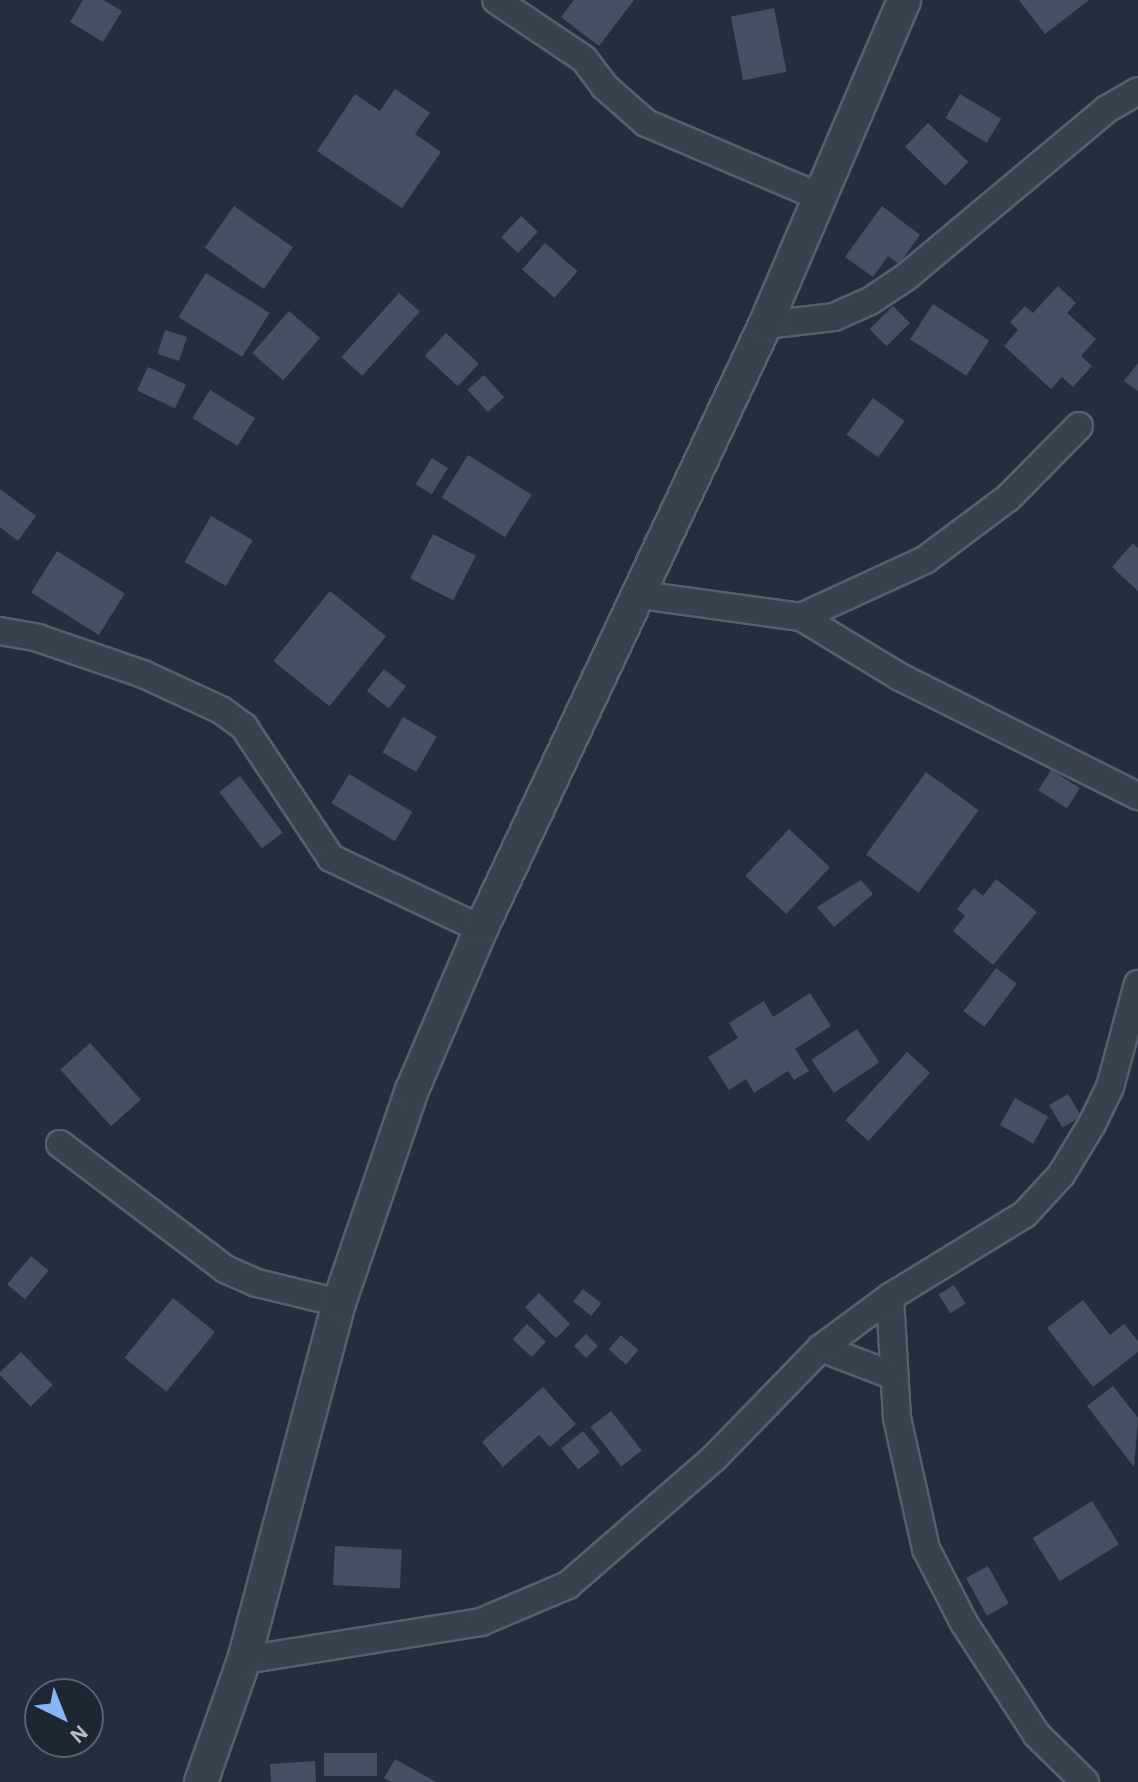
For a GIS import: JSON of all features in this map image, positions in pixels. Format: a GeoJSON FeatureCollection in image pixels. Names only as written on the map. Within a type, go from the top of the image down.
{"type":"FeatureCollection","features":[{"type":"Feature","properties":{"kind":"street"},"geometry":{"type":"LineString","coordinates":[[496,0],[584,59],[604,86],[646,123],[817,196]]}},
{"type":"Feature","properties":{"kind":"street"},"geometry":{"type":"LineString","coordinates":[[201,1782],[244,1660],[339,1303],[412,1090],[481,929],[765,325],[817,196],[904,0]]}},
{"type":"Feature","properties":{"kind":"street"},"geometry":{"type":"LineString","coordinates":[[765,325],[834,317],[870,301],[906,277],[1107,109],[1138,91]]}},
{"type":"Feature","properties":{"kind":"street"},"geometry":{"type":"LineString","coordinates":[[801,617],[925,560],[1008,498],[1079,426]]}},
{"type":"Feature","properties":{"kind":"street"},"geometry":{"type":"LineString","coordinates":[[640,595],[801,617],[900,677],[1138,796]]}},
{"type":"Feature","properties":{"kind":"street"},"geometry":{"type":"LineString","coordinates":[[0,631],[38,638],[143,674],[221,710],[244,727],[331,858],[481,929]]}},
{"type":"Feature","properties":{"kind":"street"},"geometry":{"type":"LineString","coordinates":[[244,1660],[481,1622],[568,1585],[714,1458],[821,1348],[890,1297],[1025,1214],[1061,1175],[1110,1087],[1138,984]]}},
{"type":"Feature","properties":{"kind":"street"},"geometry":{"type":"LineString","coordinates":[[60,1144],[225,1269],[257,1283],[339,1303]]}},
{"type":"Feature","properties":{"kind":"street"},"geometry":{"type":"LineString","coordinates":[[890,1297],[897,1418],[926,1549],[964,1623],[1037,1735],[1083,1781]]}},
{"type":"Feature","properties":{"kind":"street"},"geometry":{"type":"LineString","coordinates":[[821,1348],[894,1376]]}},
{"type":"Feature","properties":{"kind":"building"},"geometry":{"type":"Polygon","coordinates":[[[83,0],[103,0],[122,11],[103,42],[70,22],[83,0]]]}},
{"type":"Feature","properties":{"kind":"building"},"geometry":{"type":"Polygon","coordinates":[[[574,0],[634,0],[599,46],[561,17],[574,0]]]}},
{"type":"Feature","properties":{"kind":"building"},"geometry":{"type":"Polygon","coordinates":[[[1019,0],[1089,0],[1045,34],[1019,0]]]}},
{"type":"Feature","properties":{"kind":"building"},"geometry":{"type":"Polygon","coordinates":[[[774,8],[786,72],[743,80],[731,16],[774,8]]]}},
{"type":"Feature","properties":{"kind":"building"},"geometry":{"type":"Polygon","coordinates":[[[395,89],[430,113],[415,134],[441,152],[402,208],[317,151],[355,94],[380,111],[395,89]]]}},
{"type":"Feature","properties":{"kind":"building"},"geometry":{"type":"Polygon","coordinates":[[[960,94],[1001,119],[987,143],[946,118],[960,94]]]}},
{"type":"Feature","properties":{"kind":"building"},"geometry":{"type":"Polygon","coordinates":[[[928,123],[968,162],[945,186],[905,147],[928,123]]]}},
{"type":"Feature","properties":{"kind":"building"},"geometry":{"type":"Polygon","coordinates":[[[234,206],[293,247],[264,289],[205,248],[234,206]]]}},
{"type":"Feature","properties":{"kind":"building"},"geometry":{"type":"Polygon","coordinates":[[[882,206],[920,235],[899,264],[888,256],[873,277],[845,257],[882,206]]]}},
{"type":"Feature","properties":{"kind":"building"},"geometry":{"type":"Polygon","coordinates":[[[521,216],[538,232],[518,253],[501,237],[521,216]]]}},
{"type":"Feature","properties":{"kind":"building"},"geometry":{"type":"Polygon","coordinates":[[[545,243],[577,271],[554,298],[522,269],[545,243]]]}},
{"type":"Feature","properties":{"kind":"building"},"geometry":{"type":"Polygon","coordinates":[[[206,273],[270,313],[242,357],[178,317],[206,273]]]}},
{"type":"Feature","properties":{"kind":"building"},"geometry":{"type":"Polygon","coordinates":[[[1058,286],[1076,303],[1067,313],[1096,339],[1081,356],[1092,366],[1073,387],[1062,377],[1051,389],[1004,346],[1018,330],[1010,322],[1025,306],[1033,313],[1058,286]]]}},
{"type":"Feature","properties":{"kind":"building"},"geometry":{"type":"Polygon","coordinates":[[[399,293],[420,312],[362,376],[341,357],[399,293]]]}},
{"type":"Feature","properties":{"kind":"building"},"geometry":{"type":"Polygon","coordinates":[[[933,304],[989,340],[966,376],[910,339],[933,304]]]}},
{"type":"Feature","properties":{"kind":"building"},"geometry":{"type":"Polygon","coordinates":[[[893,306],[910,323],[887,346],[870,329],[893,306]]]}},
{"type":"Feature","properties":{"kind":"building"},"geometry":{"type":"Polygon","coordinates":[[[289,311],[320,338],[283,380],[252,353],[289,311]]]}},
{"type":"Feature","properties":{"kind":"building"},"geometry":{"type":"Polygon","coordinates":[[[165,330],[187,337],[179,361],[157,354],[165,330]]]}},
{"type":"Feature","properties":{"kind":"building"},"geometry":{"type":"Polygon","coordinates":[[[446,333],[479,364],[458,386],[425,356],[446,333]]]}},
{"type":"Feature","properties":{"kind":"building"},"geometry":{"type":"Polygon","coordinates":[[[1138,363],[1138,391],[1124,381],[1138,363]]]}},
{"type":"Feature","properties":{"kind":"building"},"geometry":{"type":"Polygon","coordinates":[[[148,367],[186,385],[175,408],[137,391],[148,367]]]}},
{"type":"Feature","properties":{"kind":"building"},"geometry":{"type":"Polygon","coordinates":[[[484,375],[504,397],[488,412],[468,390],[484,375]]]}},
{"type":"Feature","properties":{"kind":"building"},"geometry":{"type":"Polygon","coordinates":[[[210,390],[255,418],[237,446],[193,418],[210,390]]]}},
{"type":"Feature","properties":{"kind":"building"},"geometry":{"type":"Polygon","coordinates":[[[873,398],[905,421],[878,457],[847,434],[873,398]]]}},
{"type":"Feature","properties":{"kind":"building"},"geometry":{"type":"Polygon","coordinates":[[[468,455],[532,495],[505,537],[442,497],[468,455]]]}},
{"type":"Feature","properties":{"kind":"building"},"geometry":{"type":"Polygon","coordinates":[[[432,458],[448,468],[432,494],[416,484],[432,458]]]}},
{"type":"Feature","properties":{"kind":"building"},"geometry":{"type":"Polygon","coordinates":[[[0,489],[36,516],[18,541],[0,527],[0,489]]]}},
{"type":"Feature","properties":{"kind":"building"},"geometry":{"type":"Polygon","coordinates":[[[211,516],[253,540],[226,586],[184,562],[211,516]]]}},
{"type":"Feature","properties":{"kind":"building"},"geometry":{"type":"Polygon","coordinates":[[[433,534],[476,556],[453,600],[410,579],[433,534]]]}},
{"type":"Feature","properties":{"kind":"building"},"geometry":{"type":"Polygon","coordinates":[[[1133,543],[1138,548],[1138,591],[1112,567],[1133,543]]]}},
{"type":"Feature","properties":{"kind":"building"},"geometry":{"type":"Polygon","coordinates":[[[57,551],[125,593],[99,635],[31,593],[57,551]]]}},
{"type":"Feature","properties":{"kind":"building"},"geometry":{"type":"Polygon","coordinates":[[[330,591],[386,636],[329,706],[273,661],[330,591]]]}},
{"type":"Feature","properties":{"kind":"building"},"geometry":{"type":"Polygon","coordinates":[[[384,669],[406,686],[389,708],[367,691],[384,669]]]}},
{"type":"Feature","properties":{"kind":"building"},"geometry":{"type":"Polygon","coordinates":[[[403,717],[437,736],[416,772],[382,753],[403,717]]]}},
{"type":"Feature","properties":{"kind":"building"},"geometry":{"type":"Polygon","coordinates":[[[1051,770],[1080,788],[1067,808],[1038,790],[1051,770]]]}},
{"type":"Feature","properties":{"kind":"building"},"geometry":{"type":"Polygon","coordinates":[[[926,772],[979,810],[919,893],[866,855],[926,772]]]}},
{"type":"Feature","properties":{"kind":"building"},"geometry":{"type":"Polygon","coordinates":[[[349,774],[412,812],[395,841],[331,803],[349,774]]]}},
{"type":"Feature","properties":{"kind":"building"},"geometry":{"type":"Polygon","coordinates":[[[240,776],[283,833],[262,848],[219,792],[240,776]]]}},
{"type":"Feature","properties":{"kind":"building"},"geometry":{"type":"Polygon","coordinates":[[[789,829],[830,867],[786,914],[745,876],[789,829]]]}},
{"type":"Feature","properties":{"kind":"building"},"geometry":{"type":"Polygon","coordinates":[[[996,879],[1037,912],[993,965],[953,931],[965,916],[957,909],[974,888],[983,896],[996,879]]]}},
{"type":"Feature","properties":{"kind":"building"},"geometry":{"type":"Polygon","coordinates":[[[861,880],[873,894],[834,927],[817,907],[861,880]]]}},
{"type":"Feature","properties":{"kind":"building"},"geometry":{"type":"Polygon","coordinates":[[[996,968],[1017,984],[984,1027],[964,1011],[996,968]]]}},
{"type":"Feature","properties":{"kind":"building"},"geometry":{"type":"Polygon","coordinates":[[[810,993],[831,1026],[795,1049],[809,1071],[794,1080],[788,1071],[754,1093],[746,1079],[729,1090],[708,1057],[738,1038],[729,1023],[764,1001],[773,1017],[810,993]]]}},
{"type":"Feature","properties":{"kind":"building"},"geometry":{"type":"Polygon","coordinates":[[[857,1029],[879,1062],[834,1093],[811,1060],[857,1029]]]}},
{"type":"Feature","properties":{"kind":"building"},"geometry":{"type":"Polygon","coordinates":[[[90,1043],[141,1099],[111,1126],[60,1070],[90,1043]]]}},
{"type":"Feature","properties":{"kind":"building"},"geometry":{"type":"Polygon","coordinates":[[[907,1052],[930,1073],[868,1141],[845,1120],[907,1052]]]}},
{"type":"Feature","properties":{"kind":"building"},"geometry":{"type":"Polygon","coordinates":[[[1068,1094],[1081,1116],[1063,1128],[1049,1105],[1068,1094]]]}},
{"type":"Feature","properties":{"kind":"building"},"geometry":{"type":"Polygon","coordinates":[[[1015,1098],[1048,1116],[1033,1144],[1000,1125],[1015,1098]]]}},
{"type":"Feature","properties":{"kind":"building"},"geometry":{"type":"Polygon","coordinates":[[[31,1256],[49,1271],[25,1299],[7,1284],[31,1256]]]}},
{"type":"Feature","properties":{"kind":"building"},"geometry":{"type":"Polygon","coordinates":[[[954,1285],[966,1304],[950,1313],[939,1295],[954,1285]]]}},
{"type":"Feature","properties":{"kind":"building"},"geometry":{"type":"Polygon","coordinates":[[[583,1289],[601,1303],[591,1316],[573,1302],[583,1289]]]}},
{"type":"Feature","properties":{"kind":"building"},"geometry":{"type":"Polygon","coordinates":[[[539,1293],[570,1324],[556,1338],[525,1307],[539,1293]]]}},
{"type":"Feature","properties":{"kind":"building"},"geometry":{"type":"Polygon","coordinates":[[[173,1298],[215,1332],[167,1392],[125,1358],[173,1298]]]}},
{"type":"Feature","properties":{"kind":"building"},"geometry":{"type":"Polygon","coordinates":[[[1083,1300],[1110,1335],[1124,1324],[1138,1341],[1138,1352],[1093,1387],[1047,1328],[1083,1300]]]}},
{"type":"Feature","properties":{"kind":"building"},"geometry":{"type":"Polygon","coordinates":[[[527,1324],[546,1342],[532,1357],[513,1339],[527,1324]]]}},
{"type":"Feature","properties":{"kind":"building"},"geometry":{"type":"Polygon","coordinates":[[[586,1334],[598,1346],[586,1358],[574,1346],[586,1334]]]}},
{"type":"Feature","properties":{"kind":"building"},"geometry":{"type":"Polygon","coordinates":[[[621,1335],[638,1350],[626,1364],[609,1349],[621,1335]]]}},
{"type":"Feature","properties":{"kind":"building"},"geometry":{"type":"Polygon","coordinates":[[[21,1352],[53,1385],[31,1407],[0,1375],[21,1352]]]}},
{"type":"Feature","properties":{"kind":"building"},"geometry":{"type":"Polygon","coordinates":[[[1113,1386],[1138,1418],[1134,1467],[1087,1406],[1113,1386]]]}},
{"type":"Feature","properties":{"kind":"building"},"geometry":{"type":"Polygon","coordinates":[[[543,1387],[576,1424],[550,1447],[539,1435],[503,1467],[482,1442],[543,1387]]]}},
{"type":"Feature","properties":{"kind":"building"},"geometry":{"type":"Polygon","coordinates":[[[611,1411],[642,1450],[621,1466],[591,1427],[611,1411]]]}},
{"type":"Feature","properties":{"kind":"building"},"geometry":{"type":"Polygon","coordinates":[[[583,1431],[600,1452],[578,1470],[561,1449],[583,1431]]]}},
{"type":"Feature","properties":{"kind":"building"},"geometry":{"type":"Polygon","coordinates":[[[1092,1501],[1119,1544],[1060,1581],[1033,1538],[1092,1501]]]}},
{"type":"Feature","properties":{"kind":"building"},"geometry":{"type":"Polygon","coordinates":[[[335,1546],[402,1550],[400,1588],[333,1585],[335,1546]]]}},
{"type":"Feature","properties":{"kind":"building"},"geometry":{"type":"Polygon","coordinates":[[[988,1566],[1009,1604],[987,1616],[966,1578],[988,1566]]]}},
{"type":"Feature","properties":{"kind":"building"},"geometry":{"type":"Polygon","coordinates":[[[324,1753],[377,1753],[377,1776],[324,1776],[324,1753]]]}},
{"type":"Feature","properties":{"kind":"building"},"geometry":{"type":"Polygon","coordinates":[[[395,1759],[436,1782],[391,1782],[384,1778],[395,1759]]]}},
{"type":"Feature","properties":{"kind":"building"},"geometry":{"type":"Polygon","coordinates":[[[315,1761],[316,1782],[271,1782],[270,1764],[315,1761]]]}}]}
